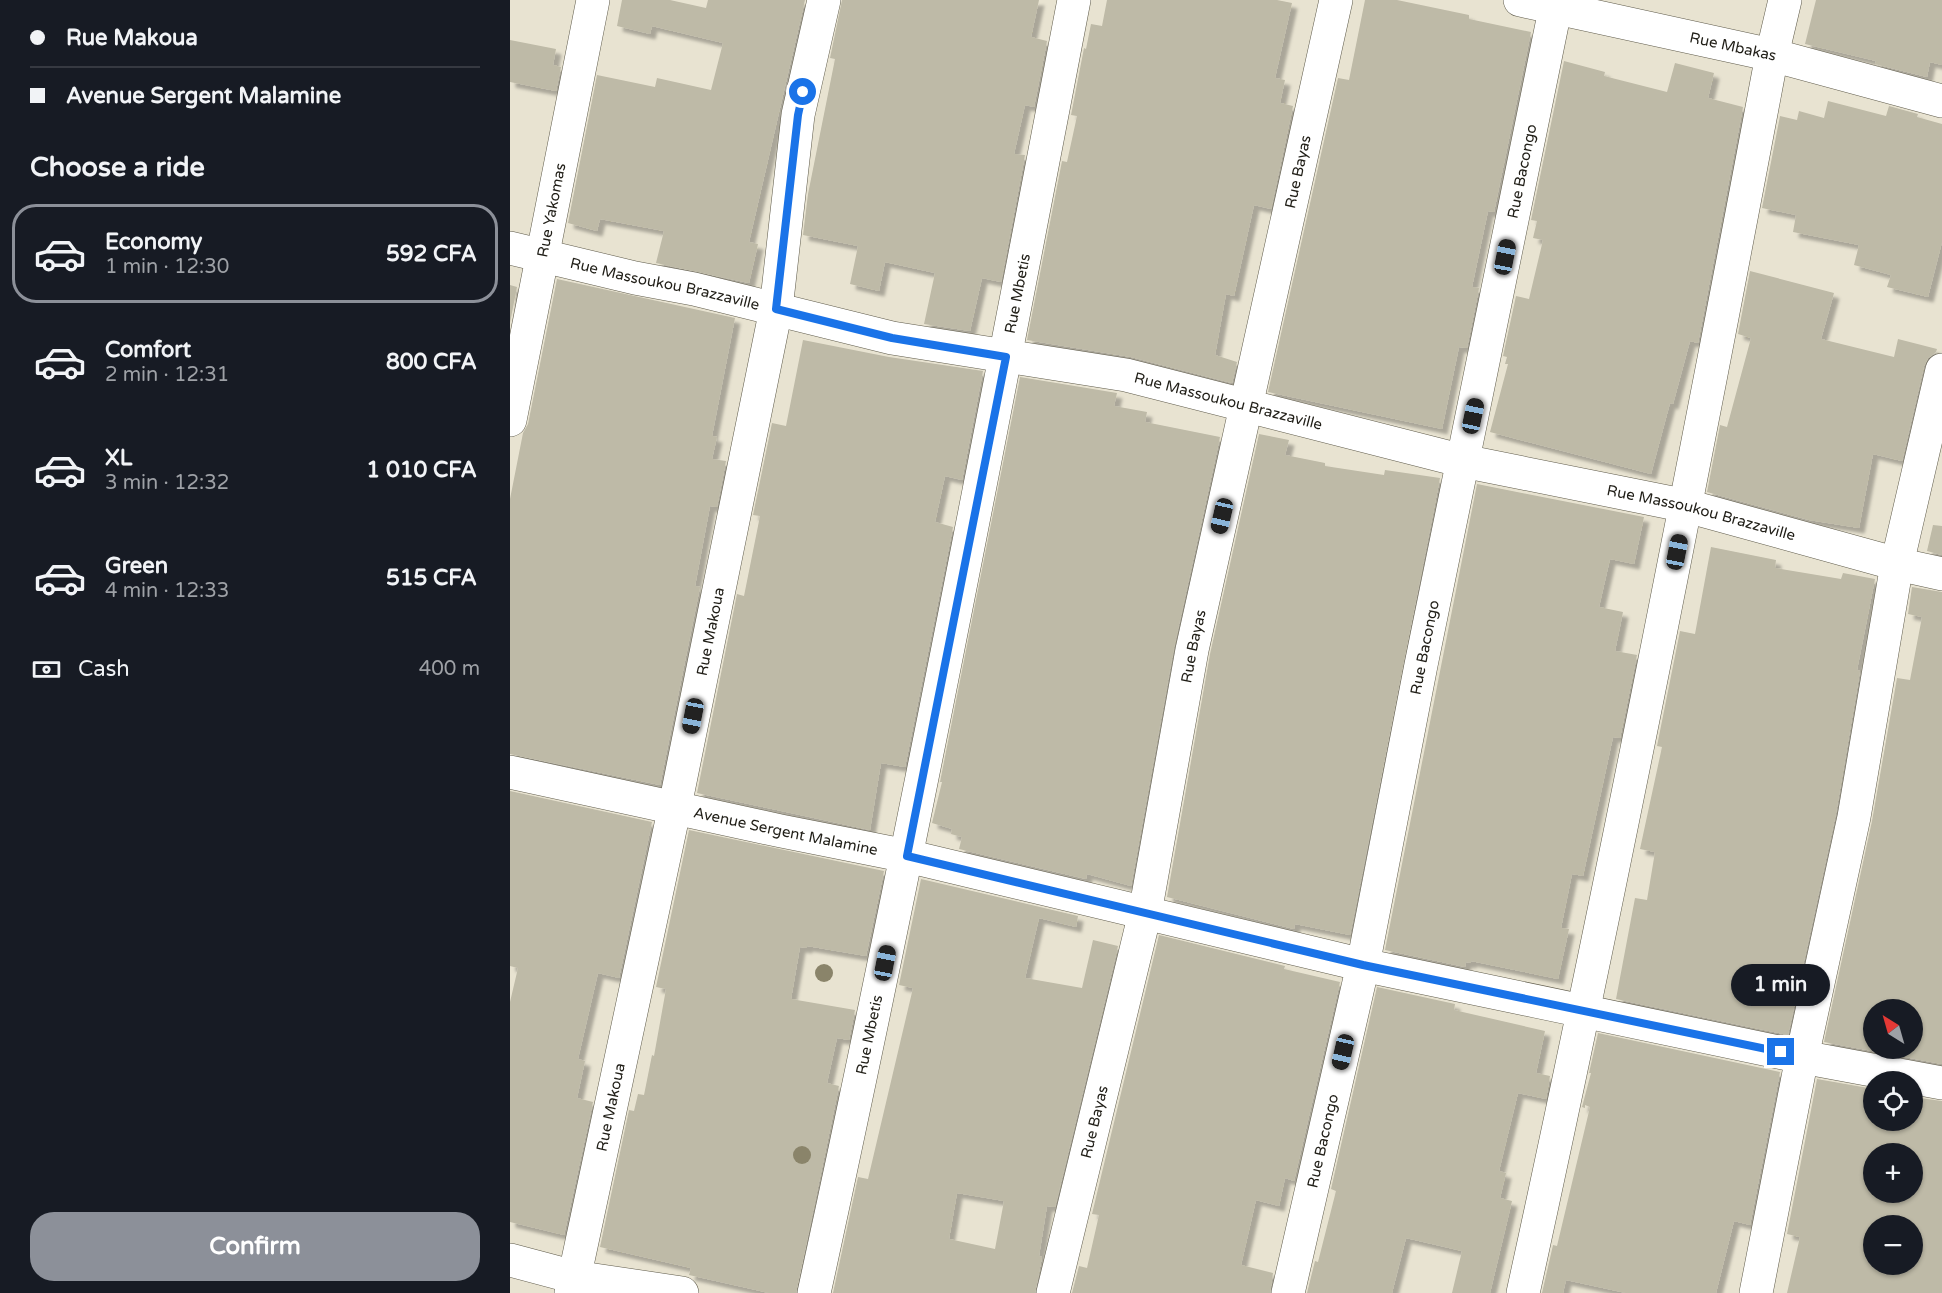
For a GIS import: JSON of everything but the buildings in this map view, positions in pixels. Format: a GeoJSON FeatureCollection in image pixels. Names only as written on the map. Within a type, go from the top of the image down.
{"type":"FeatureCollection","features":[{"type":"Feature","properties":{"kind":"street","name":"Rue Yakomas"},"geometry":{"type":"LineString","coordinates":[[510,420],[593,0]]}},
{"type":"Feature","properties":{"kind":"street","name":"Rue Makoua"},"geometry":{"type":"LineString","coordinates":[[572,1285],[675,806],[776,309],[798,115],[824,0]]}},
{"type":"Feature","properties":{"kind":"street","name":"Rue Mbetis"},"geometry":{"type":"LineString","coordinates":[[814,1293],[907,856],[1074,0]]}},
{"type":"Feature","properties":{"kind":"street","name":"Rue Bayas"},"geometry":{"type":"LineString","coordinates":[[1053,1293],[1145,913],[1192,650],[1290,199],[1336,0]]}},
{"type":"Feature","properties":{"kind":"street","name":"Rue Mbakas"},"geometry":{"type":"LineString","coordinates":[[1520,0],[1556,4],[1772,55],[1942,101]]}},
{"type":"Feature","properties":{"kind":"street"},"geometry":{"type":"LineString","coordinates":[[1523,1293],[1585,1010],[1686,506],[1772,55],[1785,0]]}},
{"type":"Feature","properties":{"kind":"street","name":"Rue Bacongo"},"geometry":{"type":"LineString","coordinates":[[1288,1293],[1363,965],[1421,665],[1556,4]]}},
{"type":"Feature","properties":{"kind":"street","name":"Rue Massoukou Brazzaville"},"geometry":{"type":"LineString","coordinates":[[510,248],[694,289],[892,338],[1126,375],[1463,461],[1686,506],[1897,564],[1942,574]]}},
{"type":"Feature","properties":{"kind":"street"},"geometry":{"type":"LineString","coordinates":[[1755,1293],[1802,1057],[1854,817],[1897,564],[1942,370]]}},
{"type":"Feature","properties":{"kind":"street","name":"Avenue Sergent Malamine"},"geometry":{"type":"LineString","coordinates":[[510,772],[907,856],[1363,965],[1802,1057],[1942,1083]]}},
{"type":"Feature","properties":{"kind":"street"},"geometry":{"type":"LineString","coordinates":[[510,1260],[572,1285],[682,1293]]}},
{"type":"Feature","properties":{"kind":"route"},"geometry":{"type":"LineString","coordinates":[[803,92],[798,115],[776,309],[892,338],[1006,357],[907,856],[1363,965],[1781,1052]]}}]}
